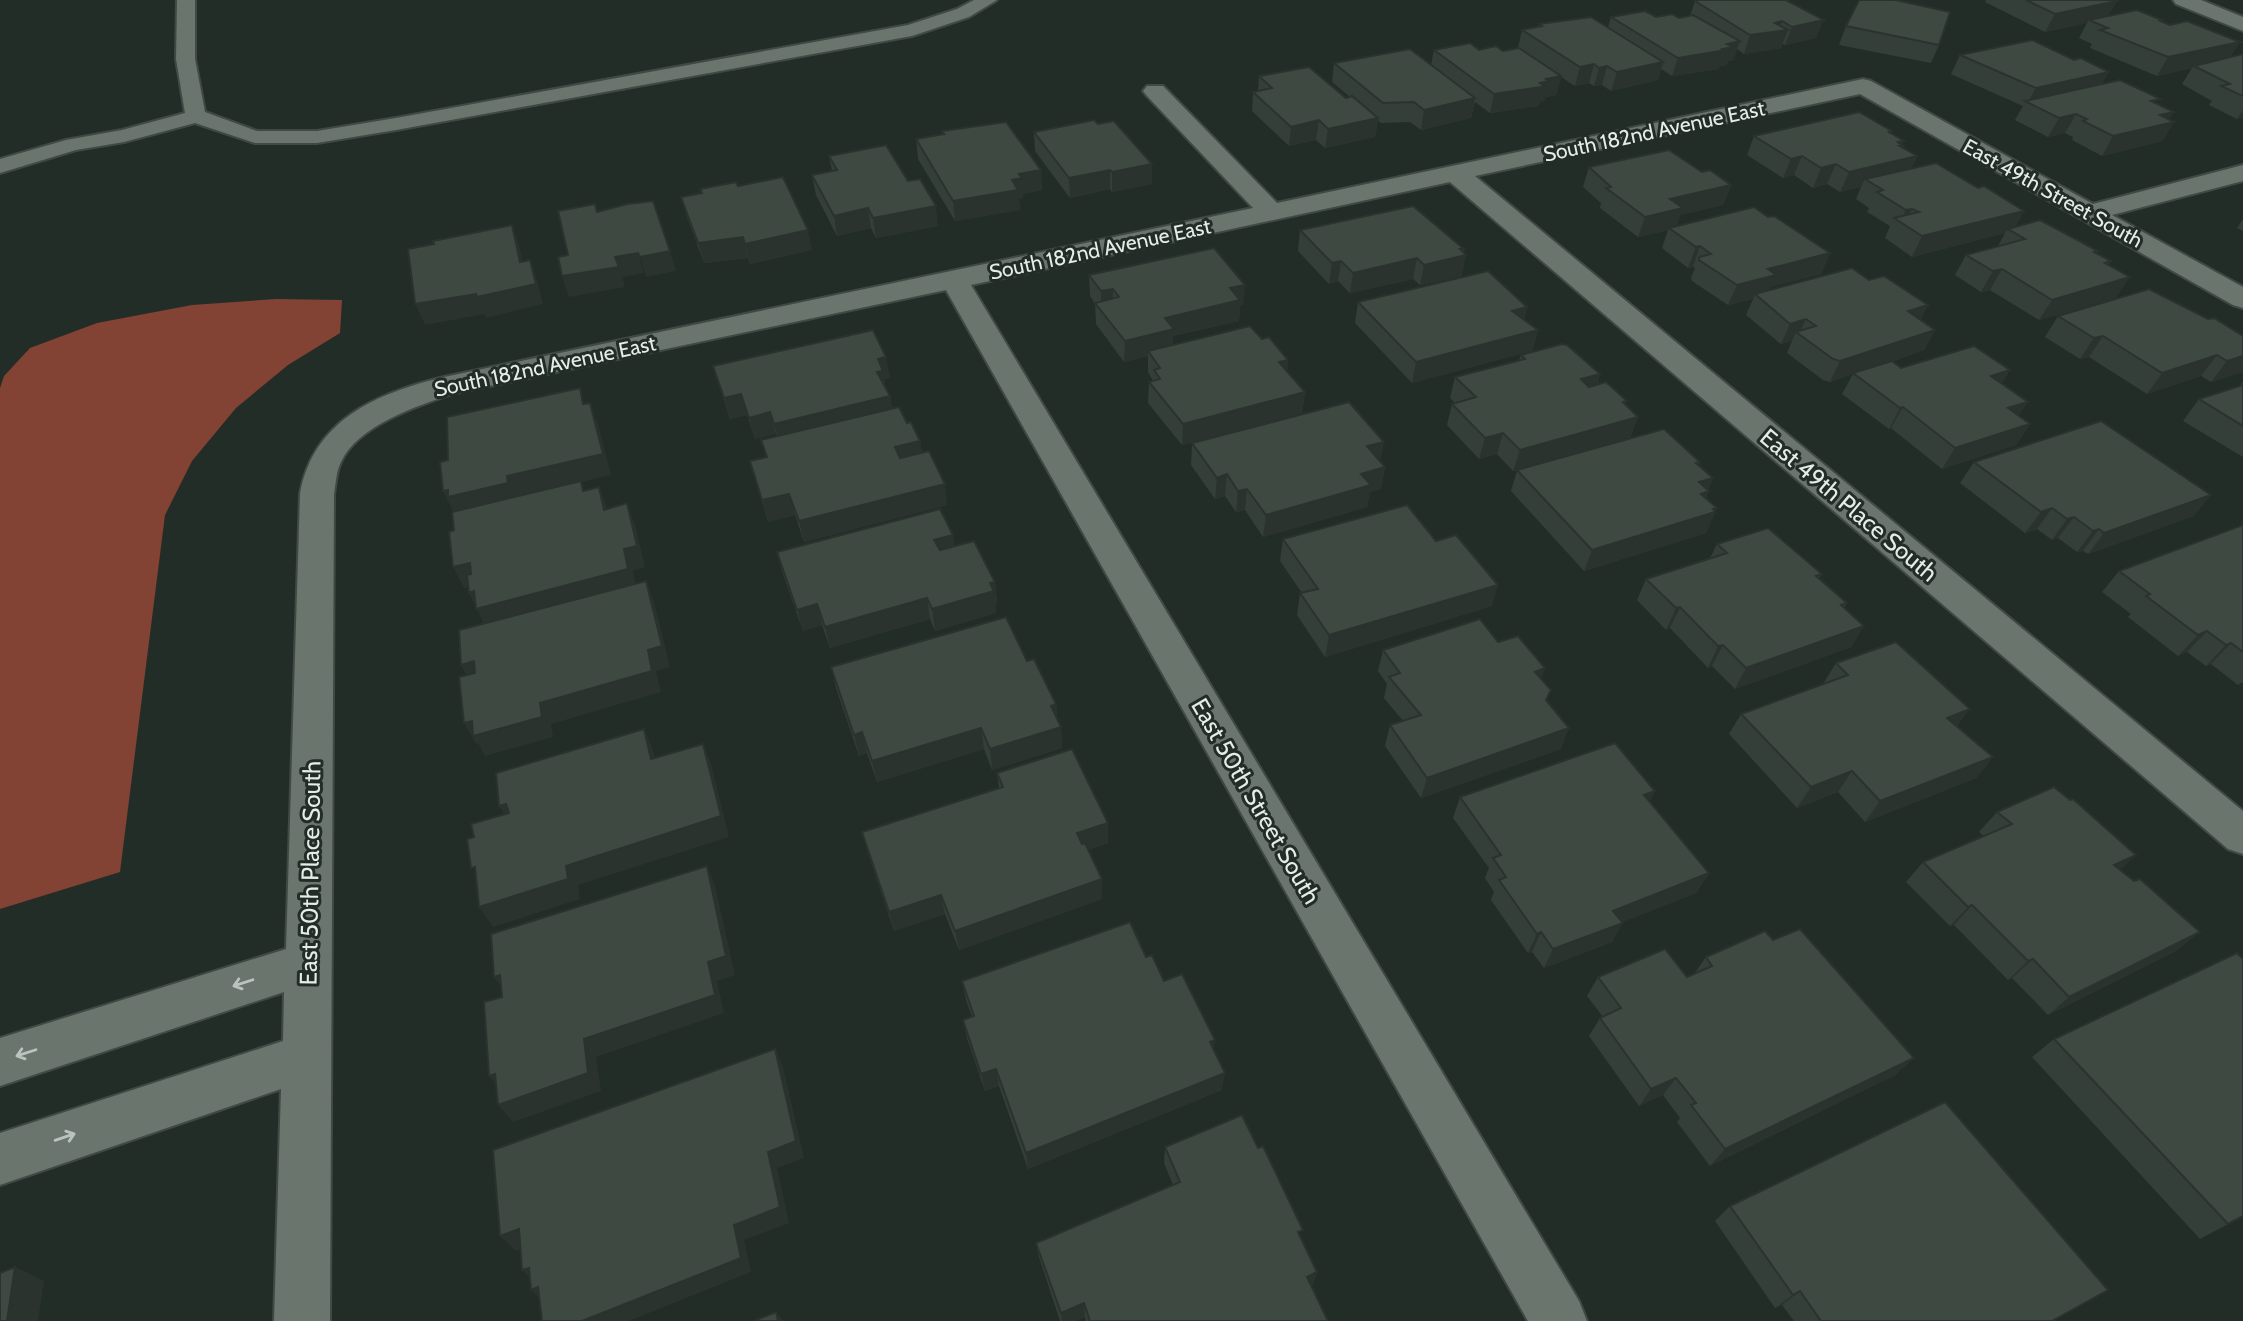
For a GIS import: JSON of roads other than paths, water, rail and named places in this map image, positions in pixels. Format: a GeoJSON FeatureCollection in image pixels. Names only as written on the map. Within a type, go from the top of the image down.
{"type":"FeatureCollection","features":[{"type":"Feature","properties":{"kind":"street"},"geometry":{"type":"LineString","coordinates":[[2183,0],[2243,25]]}},
{"type":"Feature","properties":{"kind":"street","name":"South 182nd Avenue East"},"geometry":{"type":"LineString","coordinates":[[346,434],[384,409],[444,386],[954,281],[1863,86]]}},
{"type":"Feature","properties":{"kind":"street","name":"East 49th Street South"},"geometry":{"type":"LineString","coordinates":[[1863,86],[2243,299]]}},
{"type":"Feature","properties":{"kind":"street"},"geometry":{"type":"LineString","coordinates":[[1155,91],[1271,212]]}},
{"type":"Feature","properties":{"kind":"street","name":"East 49th Place South"},"geometry":{"type":"LineString","coordinates":[[1455,173],[2243,836]]}},
{"type":"Feature","properties":{"kind":"street"},"geometry":{"type":"LineString","coordinates":[[2088,213],[2243,173]]}},
{"type":"Feature","properties":{"kind":"street","name":"East 50th Street South"},"geometry":{"type":"LineString","coordinates":[[954,281],[1559,1321]]}},
{"type":"Feature","properties":{"kind":"street","name":"East 50th Place South"},"geometry":{"type":"LineString","coordinates":[[302,1321],[317,494],[319,476],[327,457],[346,434]]}},
{"type":"Feature","properties":{"kind":"street"},"geometry":{"type":"LineString","coordinates":[[0,1062],[308,963]]}},
{"type":"Feature","properties":{"kind":"street"},"geometry":{"type":"LineString","coordinates":[[0,1159],[307,1057]]}},
{"type":"Feature","properties":{"kind":"lane"},"geometry":{"type":"LineString","coordinates":[[186,0],[186,51],[192,107],[196,116]]}},
{"type":"Feature","properties":{"kind":"lane"},"geometry":{"type":"LineString","coordinates":[[0,166],[74,144],[124,136],[196,116],[256,137],[317,137],[912,30],[963,13],[988,0]]}},
{"type":"Feature","properties":{"kind":"lane"},"geometry":{"type":"LineString","coordinates":[[0,180],[81,156],[124,136]]}}]}
